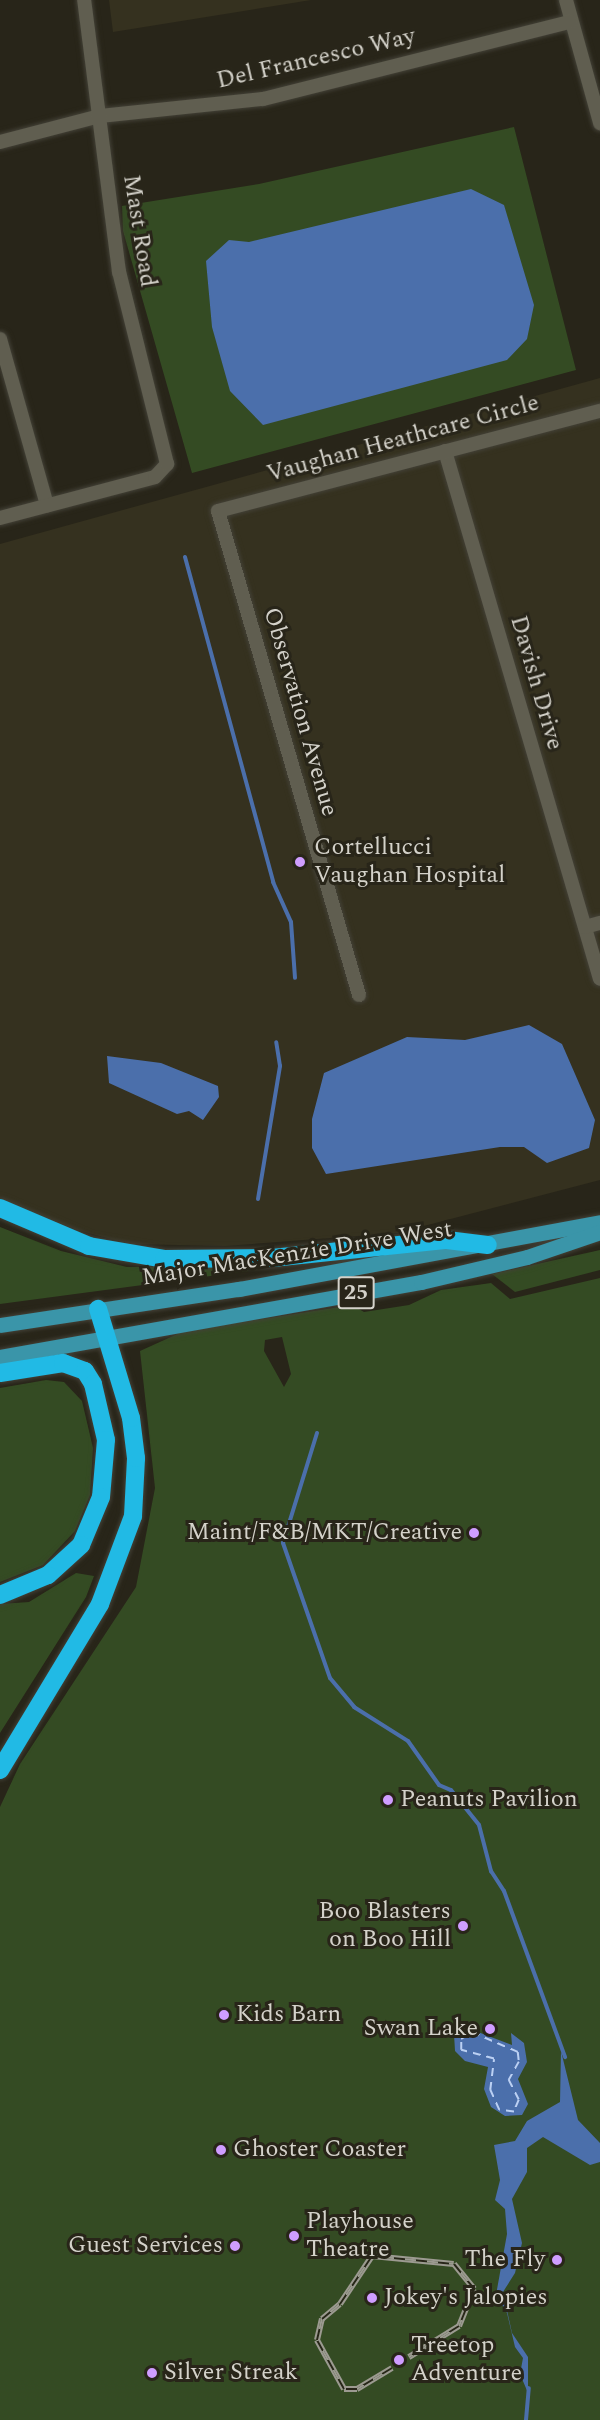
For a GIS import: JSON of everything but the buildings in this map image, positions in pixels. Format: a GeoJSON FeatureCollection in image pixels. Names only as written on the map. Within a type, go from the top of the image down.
{"type":"FeatureCollection","features":[{"type":"Feature","properties":{"kind":"highway"},"geometry":{"type":"LineString","coordinates":[[0,1208],[89,1246],[164,1259],[272,1258],[447,1240],[488,1245]]}},
{"type":"Feature","properties":{"kind":"highway"},"geometry":{"type":"LineString","coordinates":[[0,1770],[100,1604],[133,1516],[133,1438],[108,1337],[98,1309]]}},
{"type":"Feature","properties":{"kind":"highway"},"geometry":{"type":"LineString","coordinates":[[0,1373],[63,1363],[85,1371],[93,1384],[106,1440],[101,1497],[81,1545],[48,1575],[0,1595]]}},
{"type":"Feature","properties":{"kind":"main road","name":"Major MacKenzie Drive West"},"geometry":{"type":"LineString","coordinates":[[0,1325],[488,1245],[600,1222]]}},
{"type":"Feature","properties":{"kind":"main road","name":"Major MacKenzie Drive West"},"geometry":{"type":"LineString","coordinates":[[0,1357],[421,1282],[527,1257],[600,1232]]}},
{"type":"Feature","properties":{"kind":"street","name":"Mast Road"},"geometry":{"type":"LineString","coordinates":[[47,506],[155,477],[168,464],[119,272],[84,0]]}},
{"type":"Feature","properties":{"kind":"street"},"geometry":{"type":"LineString","coordinates":[[566,0],[570,22],[600,123]]}},
{"type":"Feature","properties":{"kind":"street","name":"Del Francesco Way"},"geometry":{"type":"LineString","coordinates":[[0,142],[100,116],[242,103],[570,22]]}},
{"type":"Feature","properties":{"kind":"street"},"geometry":{"type":"LineString","coordinates":[[0,339],[47,506],[0,518]]}},
{"type":"Feature","properties":{"kind":"street","name":"Vaughan Heathcare Circle"},"geometry":{"type":"LineString","coordinates":[[218,512],[600,411]]}},
{"type":"Feature","properties":{"kind":"street","name":"Davish Drive"},"geometry":{"type":"LineString","coordinates":[[445,451],[600,979]]}},
{"type":"Feature","properties":{"kind":"street","name":"Observation Avenue"},"geometry":{"type":"LineString","coordinates":[[218,512],[359,995]]}},
{"type":"Feature","properties":{"kind":"street"},"geometry":{"type":"LineString","coordinates":[[585,927],[600,922]]}},
{"type":"Feature","properties":{"kind":"shaded area"},"geometry":{"type":"Polygon","coordinates":[[[109,0],[311,0],[113,32],[109,0]]]}},
{"type":"Feature","properties":{"kind":"shaded area","name":"Cortellucci Vaughan Hospital"},"geometry":{"type":"Polygon","coordinates":[[[600,378],[600,1180],[397,1233],[225,1246],[130,1244],[77,1230],[0,1199],[0,544],[600,378]]]}},
{"type":"Feature","properties":{"kind":"green space"},"geometry":{"type":"Polygon","coordinates":[[[514,127],[576,370],[192,473],[123,231],[122,206],[259,184],[514,127]]]}},
{"type":"Feature","properties":{"kind":"green space"},"geometry":{"type":"Polygon","coordinates":[[[0,1227],[61,1251],[127,1267],[248,1266],[248,1271],[0,1304],[0,1227]]]}},
{"type":"Feature","properties":{"kind":"green space"},"geometry":{"type":"Polygon","coordinates":[[[600,1250],[600,1270],[515,1292],[492,1274],[600,1250]]]}},
{"type":"Feature","properties":{"kind":"green space"},"geometry":{"type":"Polygon","coordinates":[[[600,1278],[600,2420],[0,2420],[0,1807],[20,1764],[136,1587],[155,1488],[140,1351],[184,1331],[352,1305],[364,1312],[409,1305],[441,1290],[491,1283],[510,1299],[600,1278]],[[282,1337],[265,1340],[264,1351],[284,1387],[291,1374],[282,1337]]]}},
{"type":"Feature","properties":{"kind":"green space"},"geometry":{"type":"Polygon","coordinates":[[[46,1380],[64,1382],[82,1401],[93,1448],[90,1495],[75,1531],[43,1565],[0,1582],[0,1388],[46,1380]]]}},
{"type":"Feature","properties":{"kind":"green space"},"geometry":{"type":"Polygon","coordinates":[[[76,1573],[94,1576],[86,1597],[0,1733],[0,1604],[29,1602],[76,1573]]]}},
{"type":"Feature","properties":{"kind":"water"},"geometry":{"type":"Polygon","coordinates":[[[471,189],[504,205],[534,305],[527,339],[507,360],[263,425],[230,391],[212,327],[206,261],[229,240],[249,242],[471,189]]]}},
{"type":"Feature","properties":{"kind":"water"},"geometry":{"type":"Polygon","coordinates":[[[529,1025],[562,1044],[595,1120],[589,1148],[547,1163],[524,1147],[500,1147],[326,1174],[312,1148],[312,1119],[324,1073],[407,1037],[465,1040],[529,1025]]]}},
{"type":"Feature","properties":{"kind":"water"},"geometry":{"type":"Polygon","coordinates":[[[107,1056],[161,1063],[218,1086],[219,1097],[203,1120],[189,1111],[177,1114],[109,1083],[107,1056]]]}},
{"type":"Feature","properties":{"kind":"water"},"geometry":{"type":"Polygon","coordinates":[[[470,2029],[512,2045],[511,2033],[524,2043],[527,2062],[518,2079],[528,2104],[522,2115],[505,2116],[491,2107],[484,2089],[488,2067],[465,2061],[455,2051],[454,2034],[470,2029]]]}},
{"type":"Feature","properties":{"kind":"water"},"geometry":{"type":"Polygon","coordinates":[[[561,2051],[578,2120],[600,2143],[600,2162],[590,2165],[543,2137],[527,2148],[527,2172],[512,2199],[522,2243],[515,2273],[503,2292],[512,2333],[528,2357],[528,2393],[520,2374],[523,2358],[515,2347],[507,2313],[496,2295],[507,2234],[505,2209],[495,2200],[500,2180],[494,2145],[515,2141],[527,2121],[560,2102],[561,2051]]]}},
{"type":"Feature","properties":{"kind":"waterway"},"geometry":{"type":"LineString","coordinates":[[185,557],[273,882],[291,922],[295,978]]}},
{"type":"Feature","properties":{"kind":"waterway"},"geometry":{"type":"LineString","coordinates":[[258,1199],[280,1066],[276,1042]]}},
{"type":"Feature","properties":{"kind":"waterway"},"geometry":{"type":"LineString","coordinates":[[317,1433],[283,1543],[330,1678],[354,1707],[408,1741],[439,1785],[451,1790],[479,1825],[491,1871],[504,1891],[565,2057]]}},
{"type":"Feature","properties":{"kind":"waterway"},"geometry":{"type":"LineString","coordinates":[[526,2420],[529,2388]]}},
{"type":"Feature","properties":{"kind":"ferry route"},"geometry":{"type":"LineString","coordinates":[[472,2032],[518,2052],[519,2062],[509,2080],[519,2100],[514,2112],[499,2110],[490,2090],[494,2059],[461,2050],[461,2039],[472,2032]]}},
{"type":"Feature","properties":{"kind":"railway"},"geometry":{"type":"LineString","coordinates":[[392,2368],[357,2389],[344,2389],[317,2340],[322,2319],[340,2304],[372,2256],[454,2264],[474,2289],[459,2326],[409,2357]]}},
{"type":"Feature","properties":{"kind":"place","name":"Cortellucci Vaughan Hospital"},"geometry":{"type":"Point","coordinates":[300,862]}},
{"type":"Feature","properties":{"kind":"place","name":"Maint/F&B/MKT/Creative"},"geometry":{"type":"Point","coordinates":[474,1533]}},
{"type":"Feature","properties":{"kind":"place","name":"Peanuts Pavilion"},"geometry":{"type":"Point","coordinates":[388,1800]}},
{"type":"Feature","properties":{"kind":"place","name":"Boo Blasters on Boo Hill"},"geometry":{"type":"Point","coordinates":[463,1926]}},
{"type":"Feature","properties":{"kind":"place","name":"Kids Barn"},"geometry":{"type":"Point","coordinates":[224,2015]}},
{"type":"Feature","properties":{"kind":"place","name":"Swan Lake"},"geometry":{"type":"Point","coordinates":[490,2029]}},
{"type":"Feature","properties":{"kind":"place","name":"Ghoster Coaster"},"geometry":{"type":"Point","coordinates":[221,2150]}},
{"type":"Feature","properties":{"kind":"place","name":"Playhouse Theatre"},"geometry":{"type":"Point","coordinates":[294,2236]}},
{"type":"Feature","properties":{"kind":"place","name":"Guest Services"},"geometry":{"type":"Point","coordinates":[235,2246]}},
{"type":"Feature","properties":{"kind":"place","name":"The Fly"},"geometry":{"type":"Point","coordinates":[557,2260]}},
{"type":"Feature","properties":{"kind":"place","name":"Jokey's Jalopies"},"geometry":{"type":"Point","coordinates":[372,2298]}},
{"type":"Feature","properties":{"kind":"place","name":"Treetop Adventure"},"geometry":{"type":"Point","coordinates":[399,2360]}},
{"type":"Feature","properties":{"kind":"place","name":"Silver Streak"},"geometry":{"type":"Point","coordinates":[152,2373]}}]}
